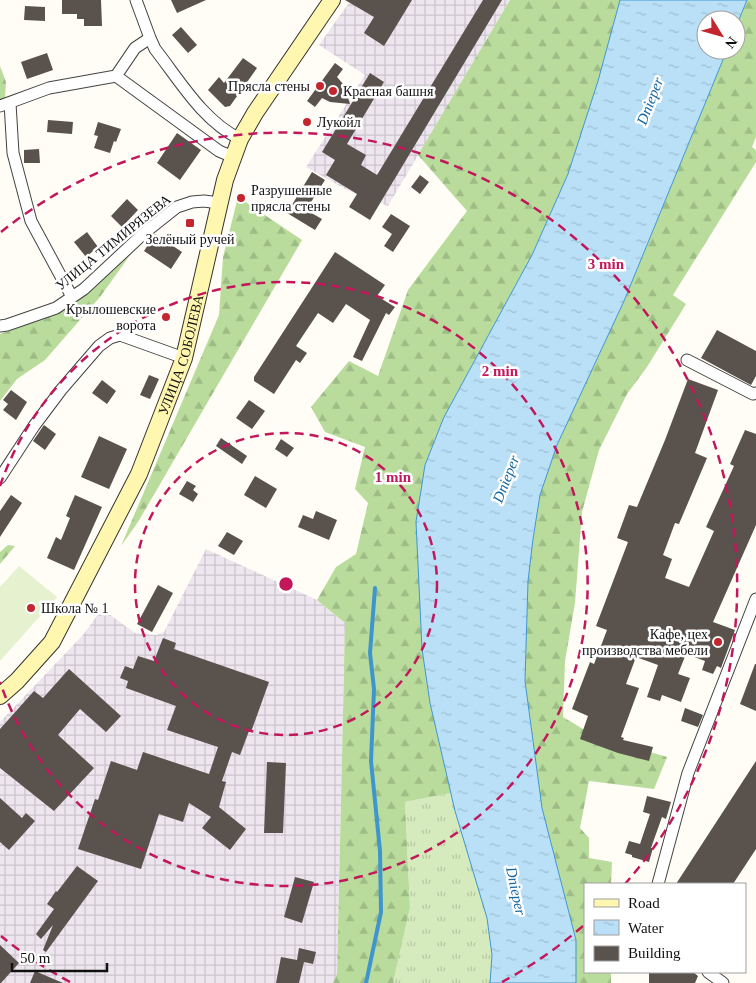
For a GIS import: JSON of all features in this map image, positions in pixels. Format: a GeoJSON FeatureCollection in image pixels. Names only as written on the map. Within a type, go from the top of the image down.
{"type":"FeatureCollection","features":[{"type":"Feature","properties":{"kind":"main road","name":"УЛИЦА СОБОЛЕВА"},"geometry":{"type":"LineString","coordinates":[[0,696],[17,681],[52,642],[139,474],[184,358],[219,203],[240,138],[328,1]]}},
{"type":"Feature","properties":{"kind":"street"},"geometry":{"type":"LineString","coordinates":[[136,0],[155,48],[203,111],[226,132],[240,138]]}},
{"type":"Feature","properties":{"kind":"street"},"geometry":{"type":"LineString","coordinates":[[72,297],[31,221],[14,153],[5,104],[49,88],[116,76],[135,48],[150,38]]}},
{"type":"Feature","properties":{"kind":"street"},"geometry":{"type":"LineString","coordinates":[[116,76],[219,151],[233,157]]}},
{"type":"Feature","properties":{"kind":"street","name":"УЛИЦА ТИМИРЯЗЕВА"},"geometry":{"type":"LineString","coordinates":[[0,326],[56,308],[84,289],[143,234],[177,207],[192,202],[219,203]]}},
{"type":"Feature","properties":{"kind":"street"},"geometry":{"type":"LineString","coordinates":[[0,478],[34,426],[61,390],[99,346],[110,338],[120,335],[184,358]]}},
{"type":"Feature","properties":{"kind":"street"},"geometry":{"type":"LineString","coordinates":[[687,360],[753,394],[756,393]]}},
{"type":"Feature","properties":{"kind":"street"},"geometry":{"type":"LineString","coordinates":[[658,883],[688,773],[756,599]]}},
{"type":"Feature","properties":{"kind":"street"},"geometry":{"type":"LineString","coordinates":[[709,973],[724,983]]}},
{"type":"Feature","properties":{"kind":"shaded area"},"geometry":{"type":"Polygon","coordinates":[[[351,0],[510,0],[388,206],[347,190],[306,167],[365,75],[319,45],[351,0]]]}},
{"type":"Feature","properties":{"kind":"shaded area"},"geometry":{"type":"Polygon","coordinates":[[[206,549],[317,600],[345,623],[337,974],[333,983],[0,983],[0,722],[83,635],[102,609],[135,633],[156,635],[164,632],[206,549]]]}},
{"type":"Feature","properties":{"kind":"green space"},"geometry":{"type":"Polygon","coordinates":[[[510,0],[620,0],[598,81],[568,174],[532,255],[444,417],[425,465],[422,649],[430,703],[451,793],[405,802],[410,908],[393,983],[333,983],[337,974],[345,623],[317,600],[336,567],[356,554],[368,503],[355,489],[365,447],[325,432],[311,407],[349,361],[378,376],[408,290],[467,211],[418,155],[510,0]]]}},
{"type":"Feature","properties":{"kind":"green space"},"geometry":{"type":"Polygon","coordinates":[[[747,0],[756,0],[756,137],[752,147],[756,150],[756,162],[673,295],[686,304],[647,367],[627,394],[599,450],[582,512],[575,603],[565,661],[563,717],[593,735],[667,757],[654,789],[589,781],[580,828],[589,838],[589,858],[612,862],[611,883],[584,883],[584,973],[611,973],[611,983],[576,983],[576,940],[542,808],[525,681],[528,581],[540,495],[557,445],[624,301],[723,60],[746,60],[746,10],[743,10],[747,0]]]}},
{"type":"Feature","properties":{"kind":"green space"},"geometry":{"type":"Polygon","coordinates":[[[0,66],[6,82],[5,98],[0,100],[0,66]]]}},
{"type":"Feature","properties":{"kind":"green space"},"geometry":{"type":"Polygon","coordinates":[[[238,197],[302,240],[138,522],[121,546],[219,315],[223,257],[238,197]]]}},
{"type":"Feature","properties":{"kind":"green space"},"geometry":{"type":"Polygon","coordinates":[[[133,251],[100,297],[45,360],[17,379],[0,401],[0,334],[57,313],[133,251]]]}},
{"type":"Feature","properties":{"kind":"green space"},"geometry":{"type":"Polygon","coordinates":[[[8,545],[15,546],[0,564],[0,552],[8,545]]]}},
{"type":"Feature","properties":{"kind":"green space"},"geometry":{"type":"Polygon","coordinates":[[[19,566],[57,597],[0,661],[0,587],[19,566]]]}},
{"type":"Feature","properties":{"kind":"green space"},"geometry":{"type":"Polygon","coordinates":[[[451,793],[487,918],[492,955],[490,983],[393,983],[410,908],[405,802],[451,793]]]}},
{"type":"Feature","properties":{"kind":"water","name":"Dnieper"},"geometry":{"type":"Polygon","coordinates":[[[620,0],[747,0],[743,10],[696,10],[696,60],[723,60],[624,301],[557,445],[540,495],[528,581],[525,681],[542,808],[576,940],[576,983],[490,983],[492,955],[487,918],[455,811],[430,703],[422,649],[416,522],[425,465],[444,417],[532,255],[568,174],[598,81],[620,0]]]}},
{"type":"Feature","properties":{"kind":"building"},"geometry":{"type":"Polygon","coordinates":[[[62,0],[101,0],[102,26],[84,26],[84,19],[77,19],[77,14],[62,14],[62,0]]]}},
{"type":"Feature","properties":{"kind":"building"},"geometry":{"type":"Polygon","coordinates":[[[171,0],[206,0],[177,13],[171,0]]]}},
{"type":"Feature","properties":{"kind":"building"},"geometry":{"type":"Polygon","coordinates":[[[345,0],[412,0],[384,46],[364,33],[374,17],[345,0]]]}},
{"type":"Feature","properties":{"kind":"building"},"geometry":{"type":"Polygon","coordinates":[[[483,0],[502,0],[370,220],[349,207],[357,194],[326,175],[335,160],[322,152],[370,73],[384,82],[347,144],[366,155],[361,165],[377,175],[483,0]]]}},
{"type":"Feature","properties":{"kind":"building"},"geometry":{"type":"Polygon","coordinates":[[[25,6],[45,7],[45,21],[24,20],[25,6]]]}},
{"type":"Feature","properties":{"kind":"building"},"geometry":{"type":"Polygon","coordinates":[[[181,27],[197,45],[188,53],[172,35],[181,27]]]}},
{"type":"Feature","properties":{"kind":"building"},"geometry":{"type":"Polygon","coordinates":[[[47,53],[53,70],[27,79],[21,62],[47,53]]]}},
{"type":"Feature","properties":{"kind":"building"},"geometry":{"type":"Polygon","coordinates":[[[243,58],[257,68],[230,106],[225,107],[208,90],[219,77],[224,83],[243,58]]]}},
{"type":"Feature","properties":{"kind":"building"},"geometry":{"type":"Polygon","coordinates":[[[335,63],[343,69],[337,77],[344,85],[350,104],[330,102],[322,98],[315,107],[307,101],[335,63]]]}},
{"type":"Feature","properties":{"kind":"building"},"geometry":{"type":"Polygon","coordinates":[[[48,120],[73,122],[72,134],[47,132],[48,120]]]}},
{"type":"Feature","properties":{"kind":"building"},"geometry":{"type":"Polygon","coordinates":[[[98,122],[121,129],[110,153],[94,148],[98,136],[94,135],[98,122]]]}},
{"type":"Feature","properties":{"kind":"building"},"geometry":{"type":"Polygon","coordinates":[[[177,133],[201,150],[180,180],[157,163],[177,133]]]}},
{"type":"Feature","properties":{"kind":"building"},"geometry":{"type":"Polygon","coordinates":[[[39,149],[40,163],[24,163],[24,150],[39,149]]]}},
{"type":"Feature","properties":{"kind":"building"},"geometry":{"type":"Polygon","coordinates":[[[312,172],[325,180],[306,210],[322,219],[315,230],[287,213],[312,172]]]}},
{"type":"Feature","properties":{"kind":"building"},"geometry":{"type":"Polygon","coordinates":[[[420,175],[429,182],[420,194],[411,187],[420,175]]]}},
{"type":"Feature","properties":{"kind":"building"},"geometry":{"type":"Polygon","coordinates":[[[127,199],[138,210],[122,227],[111,216],[127,199]]]}},
{"type":"Feature","properties":{"kind":"building"},"geometry":{"type":"Polygon","coordinates":[[[391,214],[410,226],[393,252],[384,246],[392,234],[382,227],[391,214]]]}},
{"type":"Feature","properties":{"kind":"building"},"geometry":{"type":"Polygon","coordinates":[[[87,232],[98,247],[86,257],[74,242],[87,232]]]}},
{"type":"Feature","properties":{"kind":"building"},"geometry":{"type":"Polygon","coordinates":[[[155,234],[182,252],[171,269],[144,251],[155,234]]]}},
{"type":"Feature","properties":{"kind":"building"},"geometry":{"type":"Polygon","coordinates":[[[335,252],[385,285],[377,296],[395,307],[389,315],[386,313],[362,361],[353,357],[370,320],[346,304],[333,323],[318,313],[296,346],[307,353],[300,363],[296,360],[274,394],[254,381],[254,377],[335,252]]]}},
{"type":"Feature","properties":{"kind":"building"},"geometry":{"type":"Polygon","coordinates":[[[717,330],[756,351],[756,376],[751,385],[701,358],[717,330]]]}},
{"type":"Feature","properties":{"kind":"building"},"geometry":{"type":"Polygon","coordinates":[[[149,375],[159,379],[150,399],[140,395],[149,375]]]}},
{"type":"Feature","properties":{"kind":"building"},"geometry":{"type":"Polygon","coordinates":[[[688,379],[718,390],[695,453],[707,458],[679,524],[675,523],[663,555],[672,559],[665,578],[689,587],[714,531],[706,527],[734,466],[730,464],[745,430],[756,434],[756,525],[713,622],[735,630],[721,668],[717,666],[713,674],[702,670],[705,661],[686,654],[678,674],[690,678],[681,702],[662,695],[660,701],[647,697],[658,665],[636,657],[626,684],[639,688],[621,737],[624,738],[623,740],[653,747],[649,761],[618,753],[580,739],[588,716],[572,709],[590,662],[594,664],[607,630],[596,626],[628,542],[617,538],[629,505],[637,507],[688,379]]]}},
{"type":"Feature","properties":{"kind":"building"},"geometry":{"type":"Polygon","coordinates":[[[102,380],[116,391],[107,404],[92,393],[102,380]]]}},
{"type":"Feature","properties":{"kind":"building"},"geometry":{"type":"Polygon","coordinates":[[[11,390],[27,402],[16,420],[3,410],[8,404],[3,400],[11,390]]]}},
{"type":"Feature","properties":{"kind":"building"},"geometry":{"type":"Polygon","coordinates":[[[249,400],[265,411],[252,429],[236,418],[249,400]]]}},
{"type":"Feature","properties":{"kind":"building"},"geometry":{"type":"Polygon","coordinates":[[[44,425],[56,434],[45,450],[33,441],[44,425]]]}},
{"type":"Feature","properties":{"kind":"building"},"geometry":{"type":"Polygon","coordinates":[[[99,436],[127,449],[109,489],[81,477],[99,436]]]}},
{"type":"Feature","properties":{"kind":"building"},"geometry":{"type":"Polygon","coordinates":[[[221,438],[247,456],[242,464],[216,446],[221,438]]]}},
{"type":"Feature","properties":{"kind":"building"},"geometry":{"type":"Polygon","coordinates":[[[281,439],[294,448],[287,457],[275,449],[281,439]]]}},
{"type":"Feature","properties":{"kind":"building"},"geometry":{"type":"Polygon","coordinates":[[[255,476],[277,489],[266,508],[244,495],[255,476]]]}},
{"type":"Feature","properties":{"kind":"building"},"geometry":{"type":"Polygon","coordinates":[[[187,481],[196,486],[193,490],[198,494],[193,502],[179,494],[187,481]]]}},
{"type":"Feature","properties":{"kind":"building"},"geometry":{"type":"Polygon","coordinates":[[[11,495],[22,503],[0,537],[0,511],[11,495]]]}},
{"type":"Feature","properties":{"kind":"building"},"geometry":{"type":"Polygon","coordinates":[[[75,495],[102,507],[74,570],[47,558],[56,537],[61,540],[70,518],[66,516],[75,495]]]}},
{"type":"Feature","properties":{"kind":"building"},"geometry":{"type":"Polygon","coordinates":[[[316,511],[337,520],[329,540],[298,527],[303,515],[313,519],[316,511]]]}},
{"type":"Feature","properties":{"kind":"building"},"geometry":{"type":"Polygon","coordinates":[[[227,532],[243,541],[234,555],[218,546],[227,532]]]}},
{"type":"Feature","properties":{"kind":"building"},"geometry":{"type":"Polygon","coordinates":[[[158,585],[173,593],[152,632],[137,624],[158,585]]]}},
{"type":"Feature","properties":{"kind":"building"},"geometry":{"type":"Polygon","coordinates":[[[163,638],[176,643],[174,649],[269,682],[251,732],[249,731],[240,755],[232,752],[222,781],[226,782],[219,807],[246,829],[230,850],[202,828],[211,817],[189,803],[183,822],[159,814],[141,869],[78,849],[95,799],[98,800],[111,761],[137,770],[143,752],[209,774],[218,747],[167,730],[176,706],[126,688],[128,681],[120,678],[125,666],[133,669],[138,656],[154,661],[163,638]]]}},
{"type":"Feature","properties":{"kind":"building"},"geometry":{"type":"Polygon","coordinates":[[[756,664],[756,711],[740,704],[756,664]]]}},
{"type":"Feature","properties":{"kind":"building"},"geometry":{"type":"Polygon","coordinates":[[[69,669],[121,716],[106,732],[80,709],[58,735],[94,768],[54,811],[0,768],[0,729],[34,691],[43,698],[69,669]]]}},
{"type":"Feature","properties":{"kind":"building"},"geometry":{"type":"Polygon","coordinates":[[[685,708],[703,715],[698,727],[681,721],[685,708]]]}},
{"type":"Feature","properties":{"kind":"building"},"geometry":{"type":"Polygon","coordinates":[[[756,761],[756,849],[734,883],[677,883],[756,761]]]}},
{"type":"Feature","properties":{"kind":"building"},"geometry":{"type":"Polygon","coordinates":[[[267,762],[286,763],[283,833],[264,833],[267,762]]]}},
{"type":"Feature","properties":{"kind":"building"},"geometry":{"type":"Polygon","coordinates":[[[647,796],[671,802],[666,819],[662,817],[651,848],[653,848],[649,862],[625,853],[629,841],[640,844],[650,814],[643,812],[647,796]]]}},
{"type":"Feature","properties":{"kind":"building"},"geometry":{"type":"Polygon","coordinates":[[[0,798],[22,818],[26,813],[35,821],[9,850],[0,842],[0,798]]]}},
{"type":"Feature","properties":{"kind":"building"},"geometry":{"type":"Polygon","coordinates":[[[77,866],[98,881],[46,952],[43,950],[53,925],[41,939],[36,934],[54,909],[47,904],[77,866]]]}},
{"type":"Feature","properties":{"kind":"building"},"geometry":{"type":"Polygon","coordinates":[[[295,877],[314,882],[302,923],[284,917],[295,877]]]}},
{"type":"Feature","properties":{"kind":"building"},"geometry":{"type":"Polygon","coordinates":[[[0,945],[19,963],[1,983],[0,983],[0,945]]]}},
{"type":"Feature","properties":{"kind":"building"},"geometry":{"type":"Polygon","coordinates":[[[299,948],[316,952],[313,964],[304,962],[299,983],[276,983],[281,957],[297,960],[299,948]]]}},
{"type":"Feature","properties":{"kind":"building"},"geometry":{"type":"Polygon","coordinates":[[[35,971],[63,983],[30,983],[35,971]]]}},
{"type":"Feature","properties":{"kind":"building"},"geometry":{"type":"Polygon","coordinates":[[[649,973],[694,973],[698,976],[695,983],[649,983],[649,973]]]}},
{"type":"Feature","properties":{"kind":"waterway"},"geometry":{"type":"LineString","coordinates":[[366,983],[381,912],[380,851],[371,761],[374,689],[370,653],[375,588]]}},
{"type":"Feature","properties":{"kind":"place","name":"Прясла стены"},"geometry":{"type":"Point","coordinates":[320,86]}},
{"type":"Feature","properties":{"kind":"place","name":"Красная башня"},"geometry":{"type":"Point","coordinates":[333,91]}},
{"type":"Feature","properties":{"kind":"place","name":"Лукойл"},"geometry":{"type":"Point","coordinates":[307,122]}},
{"type":"Feature","properties":{"kind":"place","name":"Разрушенные прясла стены"},"geometry":{"type":"Point","coordinates":[241,198]}},
{"type":"Feature","properties":{"kind":"place","name":"Зелёный ручей"},"geometry":{"type":"Point","coordinates":[190,223]}},
{"type":"Feature","properties":{"kind":"place","name":"Крылошевские ворота"},"geometry":{"type":"Point","coordinates":[166,317]}},
{"type":"Feature","properties":{"kind":"place","name":"Школа № 1"},"geometry":{"type":"Point","coordinates":[31,608]}},
{"type":"Feature","properties":{"kind":"place","name":"Кафе, цех производства мебели"},"geometry":{"type":"Point","coordinates":[718,642]}}]}
